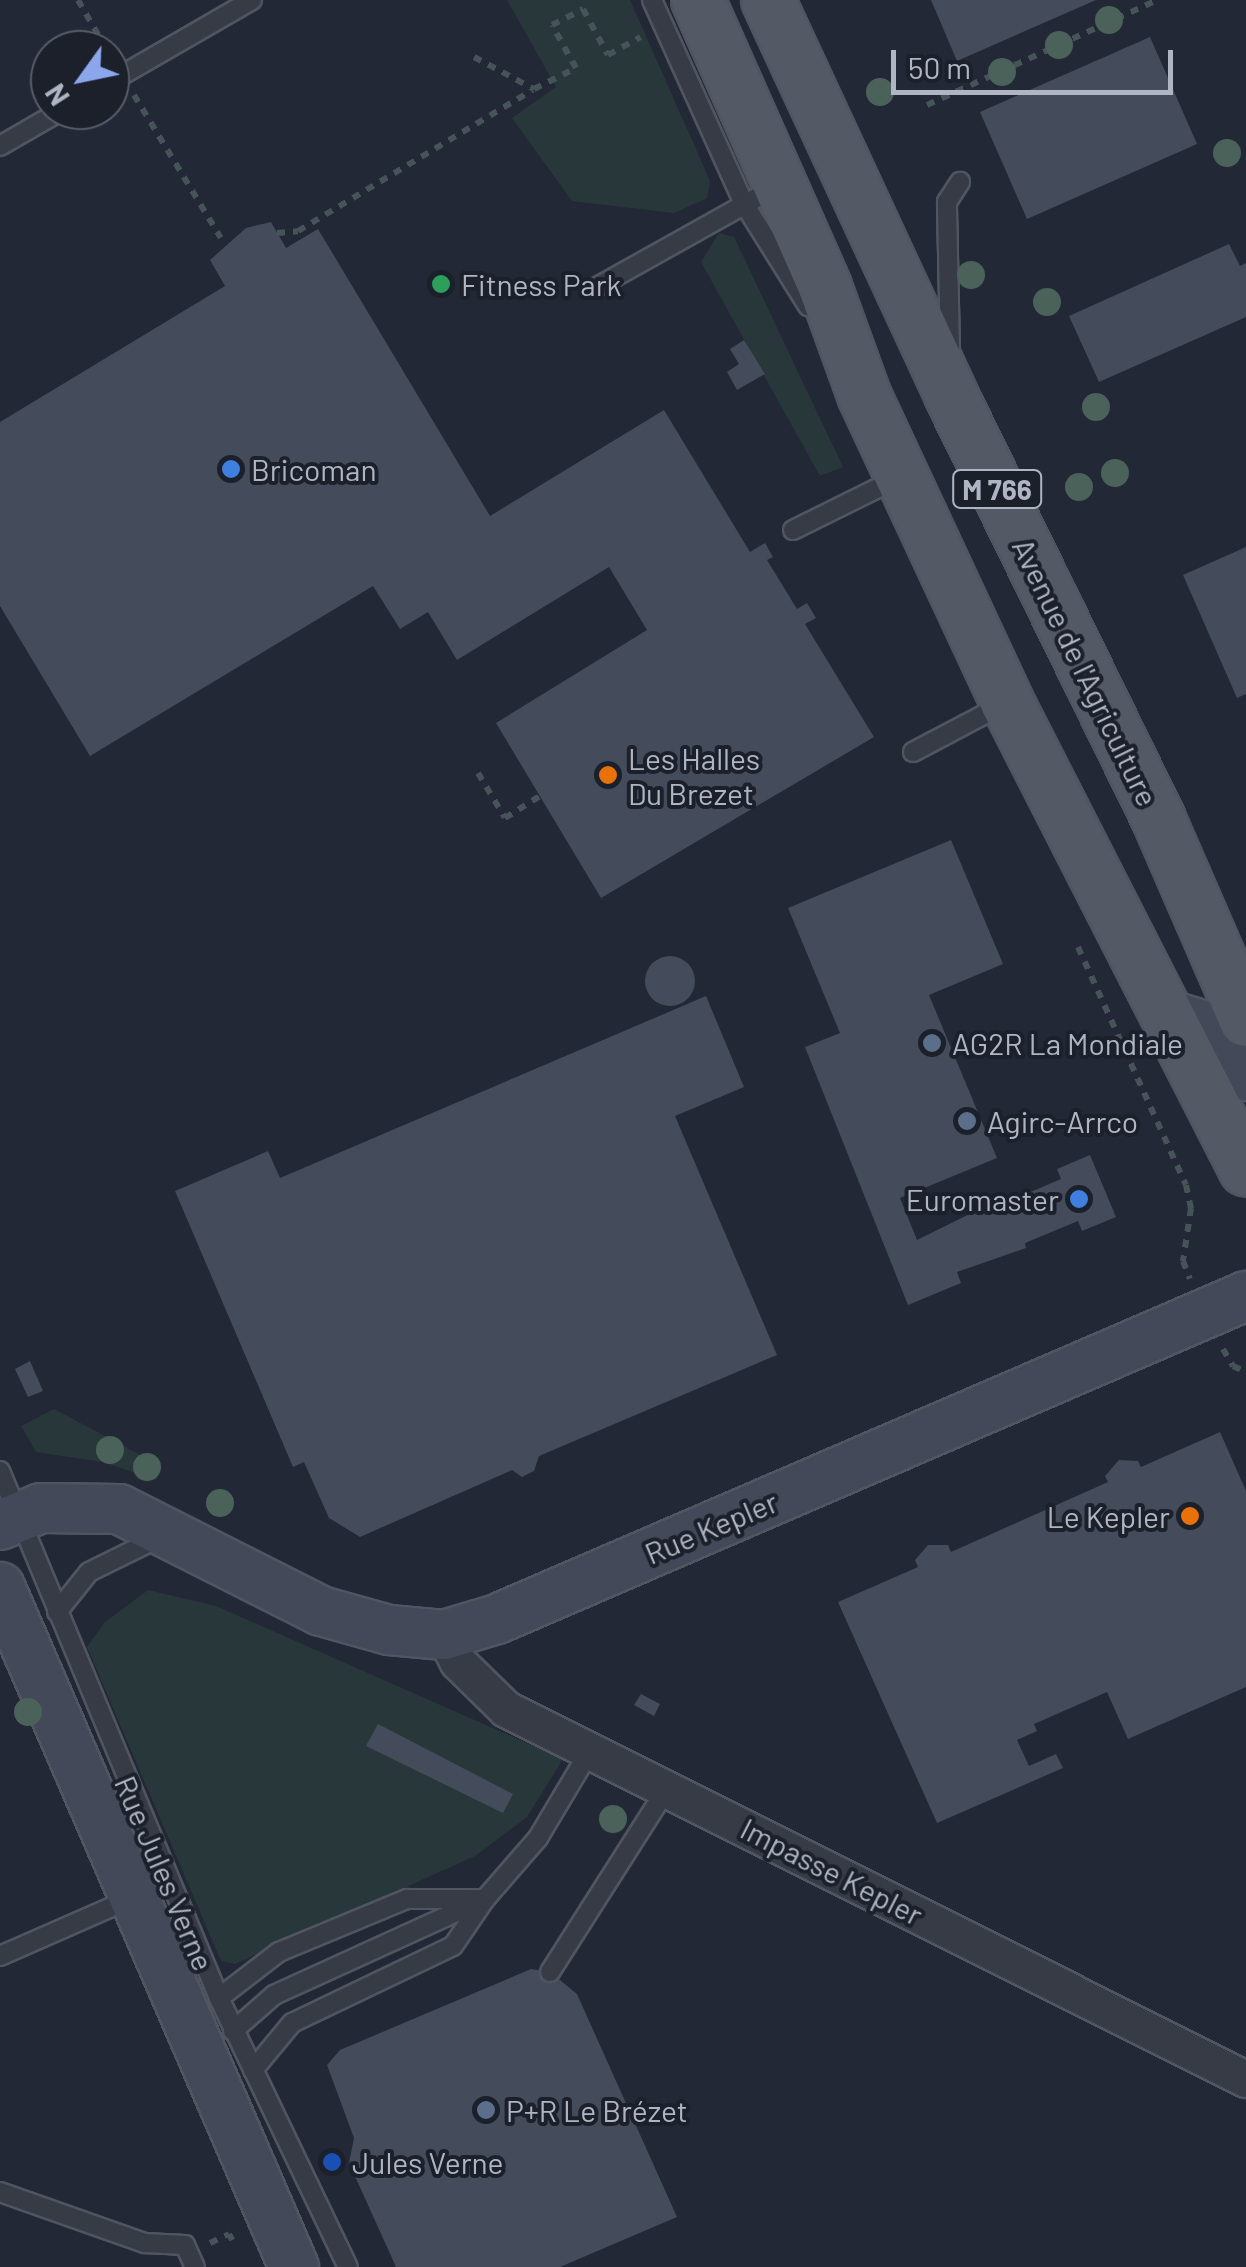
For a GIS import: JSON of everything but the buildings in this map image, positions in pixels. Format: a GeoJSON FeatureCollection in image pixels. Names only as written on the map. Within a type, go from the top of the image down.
{"type":"FeatureCollection","features":[{"type":"Feature","properties":{"kind":"main road","name":"Avenue de l'Agriculture"},"geometry":{"type":"LineString","coordinates":[[768,0],[950,396],[1159,820],[1246,1020]]}},
{"type":"Feature","properties":{"kind":"main road","name":"M 766"},"geometry":{"type":"LineString","coordinates":[[680,12],[761,194],[864,394],[1006,702],[1246,1170]]}},
{"type":"Feature","properties":{"kind":"main road"},"geometry":{"type":"LineString","coordinates":[[1169,1015],[1225,1032],[1246,1076]]}},
{"type":"Feature","properties":{"kind":"main road","name":"Rue Kepler"},"geometry":{"type":"LineString","coordinates":[[9,1521],[41,1508],[119,1509],[172,1532],[322,1611],[389,1630],[444,1635],[498,1618],[1246,1296]]}},
{"type":"Feature","properties":{"kind":"main road","name":"Rue Jules Verne"},"geometry":{"type":"LineString","coordinates":[[0,1587],[294,2267]]}},
{"type":"Feature","properties":{"kind":"street","name":"Impasse Kepler"},"geometry":{"type":"LineString","coordinates":[[444,1635],[458,1662],[506,1710],[1246,2078]]}},
{"type":"Feature","properties":{"kind":"lane"},"geometry":{"type":"LineString","coordinates":[[130,71],[252,0]]}},
{"type":"Feature","properties":{"kind":"lane"},"geometry":{"type":"LineString","coordinates":[[652,0],[680,12]]}},
{"type":"Feature","properties":{"kind":"lane"},"geometry":{"type":"LineString","coordinates":[[0,146],[30,129]]}},
{"type":"Feature","properties":{"kind":"lane"},"geometry":{"type":"LineString","coordinates":[[950,396],[947,202],[960,182]]}},
{"type":"Feature","properties":{"kind":"lane"},"geometry":{"type":"LineString","coordinates":[[597,286],[761,194]]}},
{"type":"Feature","properties":{"kind":"lane"},"geometry":{"type":"LineString","coordinates":[[793,530],[900,476]]}},
{"type":"Feature","properties":{"kind":"lane"},"geometry":{"type":"LineString","coordinates":[[913,752],[1006,702]]}},
{"type":"Feature","properties":{"kind":"lane","name":"Rue Jules Verne"},"geometry":{"type":"LineString","coordinates":[[0,1472],[9,1521],[58,1612],[219,1998],[348,2267]]}},
{"type":"Feature","properties":{"kind":"lane"},"geometry":{"type":"LineString","coordinates":[[58,1612],[89,1572],[172,1532]]}},
{"type":"Feature","properties":{"kind":"lane"},"geometry":{"type":"LineString","coordinates":[[252,2070],[292,2023],[453,1946],[485,1899],[538,1838],[591,1749]]}},
{"type":"Feature","properties":{"kind":"lane"},"geometry":{"type":"LineString","coordinates":[[550,1972],[668,1788]]}},
{"type":"Feature","properties":{"kind":"lane"},"geometry":{"type":"LineString","coordinates":[[0,1956],[135,1898]]}},
{"type":"Feature","properties":{"kind":"lane"},"geometry":{"type":"LineString","coordinates":[[219,1998],[279,1952],[407,1899],[485,1899]]}},
{"type":"Feature","properties":{"kind":"lane"},"geometry":{"type":"LineString","coordinates":[[234,2031],[274,1995],[485,1899]]}},
{"type":"Feature","properties":{"kind":"lane"},"geometry":{"type":"LineString","coordinates":[[0,2192],[145,2243],[184,2244],[195,2267]]}},
{"type":"Feature","properties":{"kind":"path"},"geometry":{"type":"LineString","coordinates":[[78,0],[96,30]]}},
{"type":"Feature","properties":{"kind":"path"},"geometry":{"type":"LineString","coordinates":[[927,104],[1157,0]]}},
{"type":"Feature","properties":{"kind":"path"},"geometry":{"type":"LineString","coordinates":[[278,233],[298,230],[534,89],[576,68],[552,25],[583,8],[608,55],[680,12]]}},
{"type":"Feature","properties":{"kind":"path"},"geometry":{"type":"LineString","coordinates":[[474,57],[534,89]]}},
{"type":"Feature","properties":{"kind":"path"},"geometry":{"type":"LineString","coordinates":[[130,100],[221,238]]}},
{"type":"Feature","properties":{"kind":"path"},"geometry":{"type":"LineString","coordinates":[[478,773],[505,818],[540,796]]}},
{"type":"Feature","properties":{"kind":"path"},"geometry":{"type":"LineString","coordinates":[[1072,935],[1186,1185],[1191,1208],[1183,1261],[1194,1286]]}},
{"type":"Feature","properties":{"kind":"path"},"geometry":{"type":"LineString","coordinates":[[1219,1341],[1233,1366],[1246,1372]]}},
{"type":"Feature","properties":{"kind":"shaded area"},"geometry":{"type":"Polygon","coordinates":[[[507,0],[630,0],[710,181],[707,198],[674,213],[572,201],[512,118],[556,87],[507,0]]]}},
{"type":"Feature","properties":{"kind":"shaded area"},"geometry":{"type":"Polygon","coordinates":[[[719,233],[734,237],[843,467],[820,476],[701,262],[719,233]]]}},
{"type":"Feature","properties":{"kind":"shaded area"},"geometry":{"type":"Polygon","coordinates":[[[54,1409],[161,1466],[156,1480],[103,1462],[36,1452],[21,1426],[54,1409]]]}},
{"type":"Feature","properties":{"kind":"shaded area"},"geometry":{"type":"Polygon","coordinates":[[[148,1590],[216,1606],[563,1759],[527,1817],[475,1856],[235,1964],[221,1961],[87,1647],[105,1622],[148,1590]]]}},
{"type":"Feature","properties":{"kind":"place","name":"Fitness Park"},"geometry":{"type":"Point","coordinates":[441,284]}},
{"type":"Feature","properties":{"kind":"place","name":"Bricoman"},"geometry":{"type":"Point","coordinates":[231,469]}},
{"type":"Feature","properties":{"kind":"place","name":"Les Halles Du Brezet"},"geometry":{"type":"Point","coordinates":[608,775]}},
{"type":"Feature","properties":{"kind":"place","name":"AG2R La Mondiale"},"geometry":{"type":"Point","coordinates":[932,1043]}},
{"type":"Feature","properties":{"kind":"place","name":"Agirc-Arrco"},"geometry":{"type":"Point","coordinates":[967,1121]}},
{"type":"Feature","properties":{"kind":"place","name":"Euromaster"},"geometry":{"type":"Point","coordinates":[1079,1199]}},
{"type":"Feature","properties":{"kind":"place","name":"Le Kepler"},"geometry":{"type":"Point","coordinates":[1190,1516]}},
{"type":"Feature","properties":{"kind":"place","name":"P+R Le Brézet"},"geometry":{"type":"Point","coordinates":[486,2110]}},
{"type":"Feature","properties":{"kind":"place","name":"Jules Verne"},"geometry":{"type":"Point","coordinates":[332,2162]}}]}
